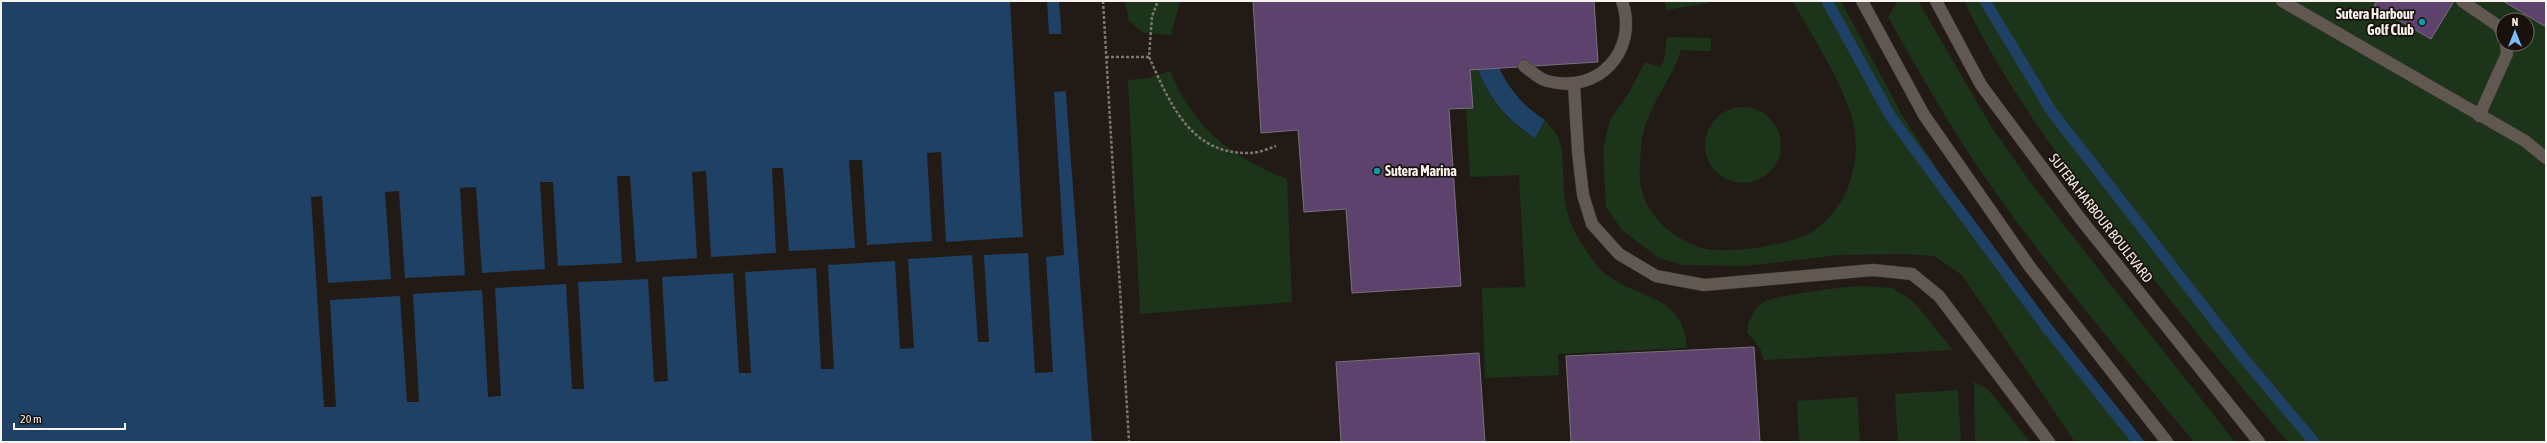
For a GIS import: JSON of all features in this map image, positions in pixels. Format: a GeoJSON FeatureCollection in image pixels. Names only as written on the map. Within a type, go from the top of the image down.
{"type":"FeatureCollection","features":[{"type":"Feature","properties":{"kind":"street"},"geometry":{"type":"LineString","coordinates":[[1524,66],[1546,81],[1574,84],[1597,76],[1615,61],[1625,40],[1627,16],[1622,1]]}},
{"type":"Feature","properties":{"kind":"street"},"geometry":{"type":"LineString","coordinates":[[1862,1],[1924,115],[2016,248],[2167,442]]}},
{"type":"Feature","properties":{"kind":"street","name":"SUTERA HARBOUR BOULEVARD"},"geometry":{"type":"LineString","coordinates":[[1936,1],[1981,85],[2079,217],[2259,442]]}},
{"type":"Feature","properties":{"kind":"street"},"geometry":{"type":"LineString","coordinates":[[2282,1],[2479,116],[2525,141],[2546,158]]}},
{"type":"Feature","properties":{"kind":"street"},"geometry":{"type":"LineString","coordinates":[[2462,1],[2495,24]]}},
{"type":"Feature","properties":{"kind":"street"},"geometry":{"type":"LineString","coordinates":[[2479,116],[2507,52]]}},
{"type":"Feature","properties":{"kind":"street"},"geometry":{"type":"LineString","coordinates":[[1574,84],[1578,152],[1583,195],[1592,224],[1619,254],[1656,276],[1704,285],[1873,270],[1912,274],[1940,296],[2049,442]]}},
{"type":"Feature","properties":{"kind":"path"},"geometry":{"type":"LineString","coordinates":[[1103,1],[1129,442]]}},
{"type":"Feature","properties":{"kind":"path"},"geometry":{"type":"LineString","coordinates":[[1158,1],[1152,16],[1149,57],[1164,91],[1179,117],[1201,141],[1224,152],[1251,154],[1276,146]]}},
{"type":"Feature","properties":{"kind":"path"},"geometry":{"type":"LineString","coordinates":[[1106,57],[1149,57]]}},
{"type":"Feature","properties":{"kind":"green space"},"geometry":{"type":"Polygon","coordinates":[[[1125,1],[1180,1],[1171,35],[1144,33],[1129,21],[1125,1]]]}},
{"type":"Feature","properties":{"kind":"green space"},"geometry":{"type":"Polygon","coordinates":[[[1665,1],[1708,1],[1709,3],[1666,10],[1665,1]]]}},
{"type":"Feature","properties":{"kind":"green space"},"geometry":{"type":"Polygon","coordinates":[[[1793,1],[1841,1],[1901,113],[1957,201],[2103,393],[2144,442],[2075,442],[1962,275],[1934,256],[1907,254],[1839,255],[1746,266],[1682,265],[1659,258],[1622,230],[1606,207],[1603,149],[1610,120],[1630,91],[1645,62],[1660,67],[1664,60],[1667,37],[1711,38],[1711,51],[1681,50],[1673,71],[1652,109],[1644,130],[1640,161],[1641,188],[1644,199],[1649,208],[1664,226],[1682,239],[1702,248],[1713,250],[1742,249],[1776,244],[1805,235],[1815,230],[1827,220],[1837,207],[1845,194],[1855,163],[1855,131],[1846,100],[1840,86],[1793,1]]]}},
{"type":"Feature","properties":{"kind":"green space"},"geometry":{"type":"Polygon","coordinates":[[[1918,1],[1992,128],[2030,182],[2235,442],[2194,442],[2089,314],[1989,183],[1924,81],[1888,17],[1897,2],[1918,1]]]}},
{"type":"Feature","properties":{"kind":"green space"},"geometry":{"type":"Polygon","coordinates":[[[1964,1],[2546,1],[2546,442],[2288,442],[2224,366],[2077,181],[2036,124],[1998,64],[1964,1]]]}},
{"type":"Feature","properties":{"kind":"green space"},"geometry":{"type":"Polygon","coordinates":[[[1470,70],[1478,70],[1488,91],[1500,109],[1525,132],[1535,138],[1545,120],[1554,130],[1558,137],[1562,154],[1565,198],[1568,214],[1570,222],[1581,243],[1595,263],[1607,275],[1622,284],[1651,297],[1676,314],[1683,328],[1687,348],[1558,354],[1559,375],[1485,378],[1482,288],[1525,287],[1519,175],[1470,177],[1466,108],[1473,108],[1470,70]]]}},
{"type":"Feature","properties":{"kind":"green space"},"geometry":{"type":"Polygon","coordinates":[[[1170,71],[1191,110],[1216,138],[1248,161],[1287,179],[1292,302],[1140,314],[1128,80],[1149,78],[1170,71]]]}},
{"type":"Feature","properties":{"kind":"green space"},"geometry":{"type":"Polygon","coordinates":[[[1743,107],[1758,110],[1770,118],[1778,130],[1781,145],[1778,160],[1770,172],[1758,180],[1743,183],[1728,180],[1716,172],[1708,160],[1705,145],[1708,130],[1716,118],[1728,110],[1743,107]]]}},
{"type":"Feature","properties":{"kind":"green space"},"geometry":{"type":"Polygon","coordinates":[[[1860,286],[1892,288],[1913,301],[1953,350],[1764,360],[1760,348],[1747,332],[1753,313],[1762,303],[1769,300],[1809,292],[1860,286]]]}},
{"type":"Feature","properties":{"kind":"green space"},"geometry":{"type":"Polygon","coordinates":[[[1974,382],[1988,389],[2030,442],[1975,442],[1974,382]]]}},
{"type":"Feature","properties":{"kind":"green space"},"geometry":{"type":"Polygon","coordinates":[[[1958,390],[1961,442],[1898,442],[1895,394],[1958,390]]]}},
{"type":"Feature","properties":{"kind":"green space"},"geometry":{"type":"Polygon","coordinates":[[[1857,397],[1860,442],[1799,442],[1797,401],[1857,397]]]}},
{"type":"Feature","properties":{"kind":"water"},"geometry":{"type":"Polygon","coordinates":[[[1,1],[1059,1],[1092,442],[1,442],[1,1]]]}},
{"type":"Feature","properties":{"kind":"water"},"geometry":{"type":"Polygon","coordinates":[[[1499,68],[1508,84],[1524,104],[1545,120],[1535,138],[1516,124],[1500,108],[1488,90],[1478,70],[1499,68]]]}},
{"type":"Feature","properties":{"kind":"pier"},"geometry":{"type":"Polygon","coordinates":[[[1010,1],[1047,1],[1049,34],[1063,34],[1067,91],[1054,92],[1064,255],[1046,257],[1053,372],[1035,373],[1028,253],[984,255],[989,342],[978,342],[972,255],[908,259],[914,348],[900,349],[895,261],[828,265],[834,369],[821,369],[816,268],[745,272],[751,373],[739,373],[733,273],[662,277],[668,381],[654,382],[648,279],[578,282],[584,389],[572,389],[566,284],[495,288],[501,396],[488,397],[482,290],[413,294],[419,402],[407,402],[400,296],[330,300],[336,407],[324,407],[311,197],[322,196],[328,283],[391,279],[385,192],[399,191],[405,278],[465,275],[460,188],[476,187],[482,273],[545,269],[540,182],[553,182],[558,266],[622,263],[617,176],[630,176],[636,262],[697,258],[692,172],[706,171],[711,257],[776,253],[772,168],[783,168],[789,251],[855,248],[849,160],[862,160],[867,245],[932,241],[927,153],[941,152],[946,242],[1023,237],[1010,1]]]}},
{"type":"Feature","properties":{"kind":"building","name":"Sutera Marina"},"geometry":{"type":"Polygon","coordinates":[[[1253,1],[1594,1],[1598,62],[1470,70],[1473,108],[1449,109],[1461,286],[1352,293],[1346,209],[1304,212],[1298,130],[1261,133],[1253,1]]]}},
{"type":"Feature","properties":{"kind":"building","name":"Sutera Harbour Golf Club"},"geometry":{"type":"Polygon","coordinates":[[[2377,1],[2454,1],[2431,39],[2374,6],[2377,1]]]}},
{"type":"Feature","properties":{"kind":"building"},"geometry":{"type":"Polygon","coordinates":[[[2503,1],[2546,1],[2546,27],[2535,20],[2535,12],[2521,12],[2503,1]]]}},
{"type":"Feature","properties":{"kind":"building"},"geometry":{"type":"Polygon","coordinates":[[[1754,347],[1760,442],[1571,442],[1566,356],[1754,347]]]}},
{"type":"Feature","properties":{"kind":"building"},"geometry":{"type":"Polygon","coordinates":[[[1479,353],[1485,442],[1341,442],[1336,362],[1479,353]]]}},
{"type":"Feature","properties":{"kind":"waterway"},"geometry":{"type":"LineString","coordinates":[[1827,1],[1891,117],[2047,328],[2138,442]]}},
{"type":"Feature","properties":{"kind":"waterway"},"geometry":{"type":"LineString","coordinates":[[1985,1],[2052,112],[2245,360],[2314,442]]}},
{"type":"Feature","properties":{"kind":"place","name":"Sutera Harbour Golf Club"},"geometry":{"type":"Point","coordinates":[2422,22]}},
{"type":"Feature","properties":{"kind":"place","name":"Sutera Marina"},"geometry":{"type":"Point","coordinates":[1377,171]}}]}
